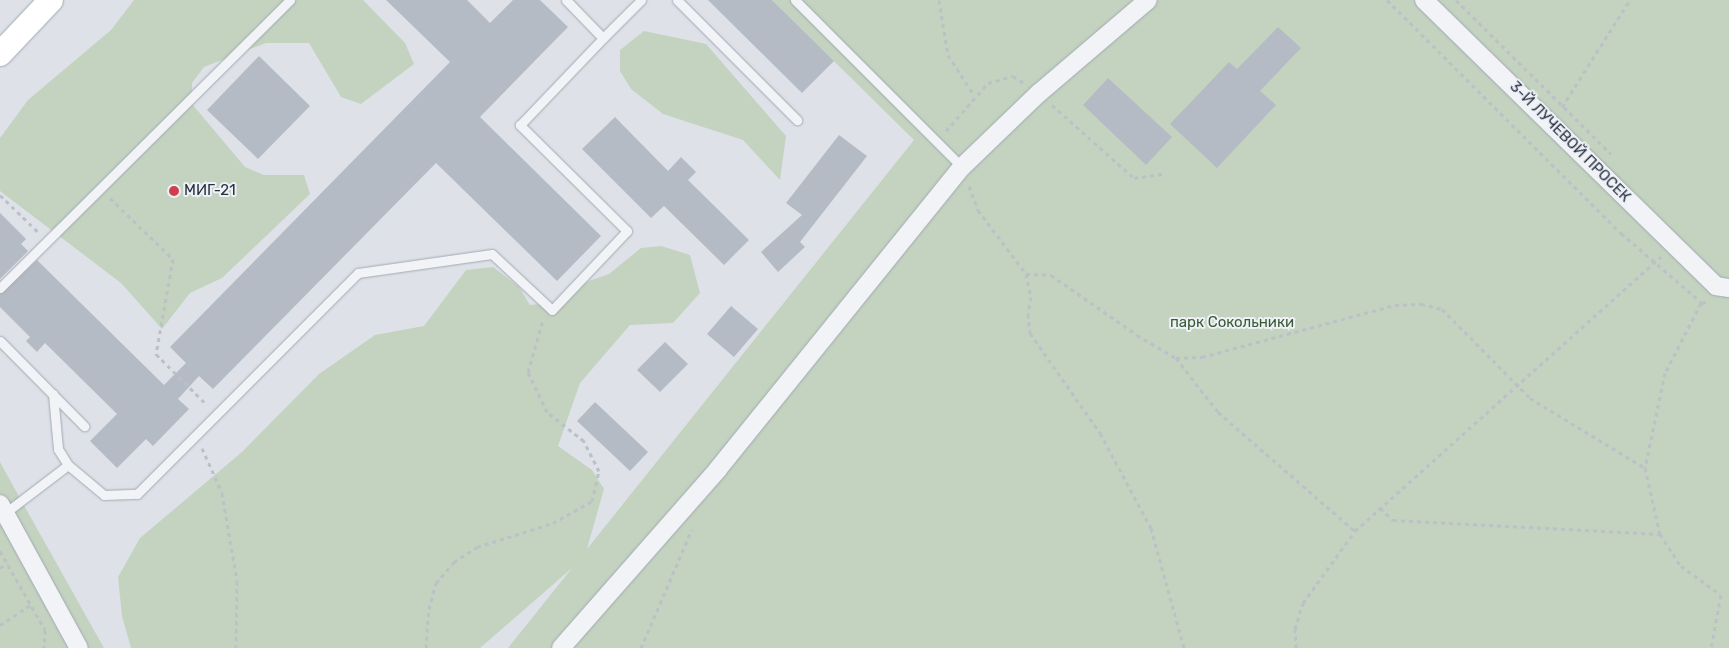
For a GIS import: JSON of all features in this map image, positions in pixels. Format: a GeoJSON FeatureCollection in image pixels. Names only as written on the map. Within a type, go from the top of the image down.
{"type":"FeatureCollection","features":[{"type":"Feature","properties":{"kind":"street"},"geometry":{"type":"LineString","coordinates":[[0,54],[51,0]]}},
{"type":"Feature","properties":{"kind":"street"},"geometry":{"type":"LineString","coordinates":[[560,648],[718,468],[962,167],[1039,93],[1148,0]]}},
{"type":"Feature","properties":{"kind":"street","name":"3-Й ЛУЧЕВОЙ ПРОСЕК"},"geometry":{"type":"LineString","coordinates":[[1424,0],[1550,122],[1719,292]]}},
{"type":"Feature","properties":{"kind":"street"},"geometry":{"type":"LineString","coordinates":[[3,509],[79,648]]}},
{"type":"Feature","properties":{"kind":"lane"},"geometry":{"type":"LineString","coordinates":[[0,288],[290,0]]}},
{"type":"Feature","properties":{"kind":"lane"},"geometry":{"type":"LineString","coordinates":[[566,0],[603,38]]}},
{"type":"Feature","properties":{"kind":"lane"},"geometry":{"type":"LineString","coordinates":[[53,394],[58,449],[68,465],[104,495],[137,494],[358,273],[492,254],[552,310],[627,231],[520,125],[641,0]]}},
{"type":"Feature","properties":{"kind":"lane"},"geometry":{"type":"LineString","coordinates":[[677,0],[797,120]]}},
{"type":"Feature","properties":{"kind":"lane"},"geometry":{"type":"LineString","coordinates":[[795,0],[962,167]]}},
{"type":"Feature","properties":{"kind":"lane"},"geometry":{"type":"LineString","coordinates":[[0,341],[84,426]]}},
{"type":"Feature","properties":{"kind":"lane"},"geometry":{"type":"LineString","coordinates":[[3,509],[68,465]]}},
{"type":"Feature","properties":{"kind":"path"},"geometry":{"type":"LineString","coordinates":[[939,0],[948,55],[974,95]]}},
{"type":"Feature","properties":{"kind":"path"},"geometry":{"type":"LineString","coordinates":[[1387,0],[1653,263],[1702,303]]}},
{"type":"Feature","properties":{"kind":"path"},"geometry":{"type":"LineString","coordinates":[[1550,122],[1564,106],[1630,0]]}},
{"type":"Feature","properties":{"kind":"path"},"geometry":{"type":"LineString","coordinates":[[937,141],[974,95],[988,83],[1013,76],[1039,93],[1134,178],[1164,174]]}},
{"type":"Feature","properties":{"kind":"path"},"geometry":{"type":"LineString","coordinates":[[962,167],[978,210],[1026,274],[1032,297],[1028,314],[1030,333],[1100,433],[1151,528],[1184,648]]}},
{"type":"Feature","properties":{"kind":"path"},"geometry":{"type":"LineString","coordinates":[[100,189],[173,259],[156,354],[216,414]]}},
{"type":"Feature","properties":{"kind":"path"},"geometry":{"type":"LineString","coordinates":[[0,195],[47,241]]}},
{"type":"Feature","properties":{"kind":"path"},"geometry":{"type":"LineString","coordinates":[[1296,648],[1295,629],[1303,603],[1355,531],[1673,244]]}},
{"type":"Feature","properties":{"kind":"path"},"geometry":{"type":"LineString","coordinates":[[1026,274],[1051,275],[1137,336],[1176,358],[1218,412],[1355,531]]}},
{"type":"Feature","properties":{"kind":"path"},"geometry":{"type":"LineString","coordinates":[[1702,303],[1719,292]]}},
{"type":"Feature","properties":{"kind":"path"},"geometry":{"type":"LineString","coordinates":[[1712,648],[1721,595],[1681,566],[1660,534],[1645,468],[1665,373],[1702,303],[1719,292]]}},
{"type":"Feature","properties":{"kind":"path"},"geometry":{"type":"LineString","coordinates":[[1176,358],[1202,357],[1395,305],[1421,304],[1442,309],[1530,398],[1645,468]]}},
{"type":"Feature","properties":{"kind":"path"},"geometry":{"type":"LineString","coordinates":[[426,648],[429,609],[436,583],[454,562],[477,547],[553,523],[592,501],[599,471],[584,441],[547,412],[528,372],[540,323],[552,310]]}},
{"type":"Feature","properties":{"kind":"path"},"geometry":{"type":"LineString","coordinates":[[196,434],[222,493],[237,581],[236,648]]}},
{"type":"Feature","properties":{"kind":"path"},"geometry":{"type":"LineString","coordinates":[[1380,508],[1393,520],[1660,534]]}},
{"type":"Feature","properties":{"kind":"path"},"geometry":{"type":"LineString","coordinates":[[641,648],[695,522]]}},
{"type":"Feature","properties":{"kind":"path"},"geometry":{"type":"LineString","coordinates":[[0,551],[45,630],[44,648]]}},
{"type":"Feature","properties":{"kind":"path"},"geometry":{"type":"LineString","coordinates":[[0,568],[7,564]]}},
{"type":"Feature","properties":{"kind":"path"},"geometry":{"type":"LineString","coordinates":[[0,625],[31,605]]}},
{"type":"Feature","properties":{"kind":"green space"},"geometry":{"type":"Polygon","coordinates":[[[134,0],[363,0],[405,43],[414,64],[361,104],[341,97],[309,43],[266,43],[204,67],[192,83],[192,104],[245,167],[264,175],[304,175],[310,194],[222,278],[190,293],[162,329],[121,283],[0,191],[0,138],[28,100],[111,30],[134,0]]]}},
{"type":"Feature","properties":{"kind":"green space","name":"парк Сокольники"},"geometry":{"type":"Polygon","coordinates":[[[772,0],[1729,0],[1729,648],[508,648],[572,568],[480,648],[131,648],[122,616],[118,577],[140,538],[242,452],[319,374],[375,335],[424,326],[466,270],[493,267],[519,287],[530,305],[553,303],[589,281],[609,274],[641,248],[661,246],[690,255],[700,293],[673,323],[630,325],[580,383],[558,446],[592,470],[604,489],[587,549],[914,140],[772,0]]]}},
{"type":"Feature","properties":{"kind":"green space"},"geometry":{"type":"Polygon","coordinates":[[[644,31],[706,44],[786,136],[780,180],[743,140],[663,114],[631,89],[620,71],[620,50],[644,31]]]}},
{"type":"Feature","properties":{"kind":"green space"},"geometry":{"type":"Polygon","coordinates":[[[0,462],[21,500],[104,648],[0,648],[0,462]]]}},
{"type":"Feature","properties":{"kind":"building"},"geometry":{"type":"Polygon","coordinates":[[[386,0],[467,0],[490,23],[513,0],[540,0],[568,27],[480,117],[601,236],[557,281],[436,163],[213,389],[199,376],[178,399],[189,409],[153,446],[146,439],[117,468],[90,441],[117,414],[45,343],[37,352],[26,341],[30,337],[0,307],[0,294],[37,260],[164,385],[186,363],[170,347],[450,62],[386,0]]]}},
{"type":"Feature","properties":{"kind":"building"},"geometry":{"type":"Polygon","coordinates":[[[708,0],[772,0],[834,61],[802,93],[708,0]]]}},
{"type":"Feature","properties":{"kind":"building"},"geometry":{"type":"Polygon","coordinates":[[[1278,27],[1301,48],[1260,91],[1276,105],[1217,168],[1170,124],[1229,62],[1237,69],[1278,27]]]}},
{"type":"Feature","properties":{"kind":"building"},"geometry":{"type":"Polygon","coordinates":[[[259,56],[310,106],[258,159],[207,110],[259,56]]]}},
{"type":"Feature","properties":{"kind":"building"},"geometry":{"type":"Polygon","coordinates":[[[1108,78],[1172,137],[1146,165],[1083,105],[1108,78]]]}},
{"type":"Feature","properties":{"kind":"building"},"geometry":{"type":"Polygon","coordinates":[[[615,117],[668,171],[681,157],[696,172],[688,180],[749,240],[724,265],[664,206],[651,218],[582,149],[615,117]]]}},
{"type":"Feature","properties":{"kind":"building"},"geometry":{"type":"Polygon","coordinates":[[[839,135],[867,156],[800,242],[805,247],[778,272],[761,252],[802,215],[786,203],[839,135]]]}},
{"type":"Feature","properties":{"kind":"building"},"geometry":{"type":"Polygon","coordinates":[[[0,213],[26,239],[21,244],[28,251],[0,279],[0,213]]]}},
{"type":"Feature","properties":{"kind":"building"},"geometry":{"type":"Polygon","coordinates":[[[731,306],[758,329],[734,357],[707,334],[731,306]]]}},
{"type":"Feature","properties":{"kind":"building"},"geometry":{"type":"Polygon","coordinates":[[[665,342],[688,364],[660,392],[637,370],[665,342]]]}},
{"type":"Feature","properties":{"kind":"building"},"geometry":{"type":"Polygon","coordinates":[[[595,402],[648,452],[630,471],[577,421],[595,402]]]}},
{"type":"Feature","properties":{"kind":"place","name":"МИГ-21"},"geometry":{"type":"Point","coordinates":[174,191]}}]}
